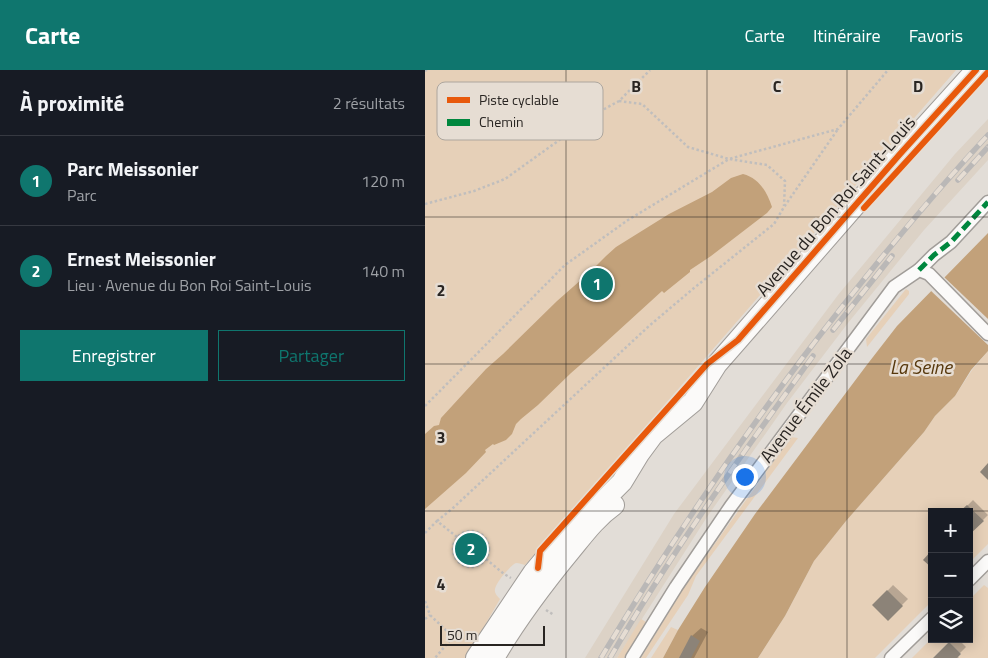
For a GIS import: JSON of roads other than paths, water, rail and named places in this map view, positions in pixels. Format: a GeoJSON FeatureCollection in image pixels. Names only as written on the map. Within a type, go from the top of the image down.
{"type":"FeatureCollection","features":[{"type":"Feature","properties":{"kind":"main road","name":"Avenue du Bon Roi Saint-Louis"},"geometry":{"type":"LineString","coordinates":[[475,658],[533,573],[583,513],[607,497],[623,482],[653,434],[693,402],[725,354],[976,70]]}},
{"type":"Feature","properties":{"kind":"main road","name":"Avenue du Bon Roi Saint-Louis"},"geometry":{"type":"LineString","coordinates":[[494,658],[549,576],[601,515],[635,487],[643,474],[646,464],[656,450],[703,410],[754,334],[988,72]]}},
{"type":"Feature","properties":{"kind":"street","name":"Avenue Émile Zola"},"geometry":{"type":"LineString","coordinates":[[631,658],[676,586],[731,506],[894,287],[924,272],[934,255],[951,242],[988,202]]}},
{"type":"Feature","properties":{"kind":"street"},"geometry":{"type":"LineString","coordinates":[[924,272],[988,334]]}},
{"type":"Feature","properties":{"kind":"street"},"geometry":{"type":"LineString","coordinates":[[973,576],[988,561]]}},
{"type":"Feature","properties":{"kind":"street"},"geometry":{"type":"LineString","coordinates":[[891,658],[928,622]]}},
{"type":"Feature","properties":{"kind":"water"},"geometry":{"type":"Polygon","coordinates":[[[743,174],[758,182],[765,191],[772,207],[767,213],[690,270],[664,293],[662,291],[521,419],[506,440],[493,444],[485,450],[486,452],[466,473],[425,509],[425,434],[434,426],[439,425],[441,418],[486,369],[616,247],[669,214],[712,192],[731,178],[743,174]]]}},
{"type":"Feature","properties":{"kind":"water","name":"La Seine"},"geometry":{"type":"Polygon","coordinates":[[[988,233],[988,351],[971,370],[955,396],[935,416],[924,432],[846,521],[814,561],[785,616],[758,658],[663,658],[705,587],[755,514],[866,366],[897,326],[988,233]]]}},
{"type":"Feature","properties":{"kind":"railway"},"geometry":{"type":"LineString","coordinates":[[601,658],[673,542],[777,393],[893,243],[988,135]]}},
{"type":"Feature","properties":{"kind":"railway"},"geometry":{"type":"LineString","coordinates":[[958,180],[988,147]]}},
{"type":"Feature","properties":{"kind":"railway"},"geometry":{"type":"LineString","coordinates":[[833,330],[892,256]]}},
{"type":"Feature","properties":{"kind":"railway"},"geometry":{"type":"LineString","coordinates":[[610,658],[682,542],[813,356]]}},
{"type":"Feature","properties":{"kind":"place","name":"Parc Meissonier"},"geometry":{"type":"Point","coordinates":[597,284]}},
{"type":"Feature","properties":{"kind":"place","name":"Ernest Meissonier"},"geometry":{"type":"Point","coordinates":[471,549]}}]}
